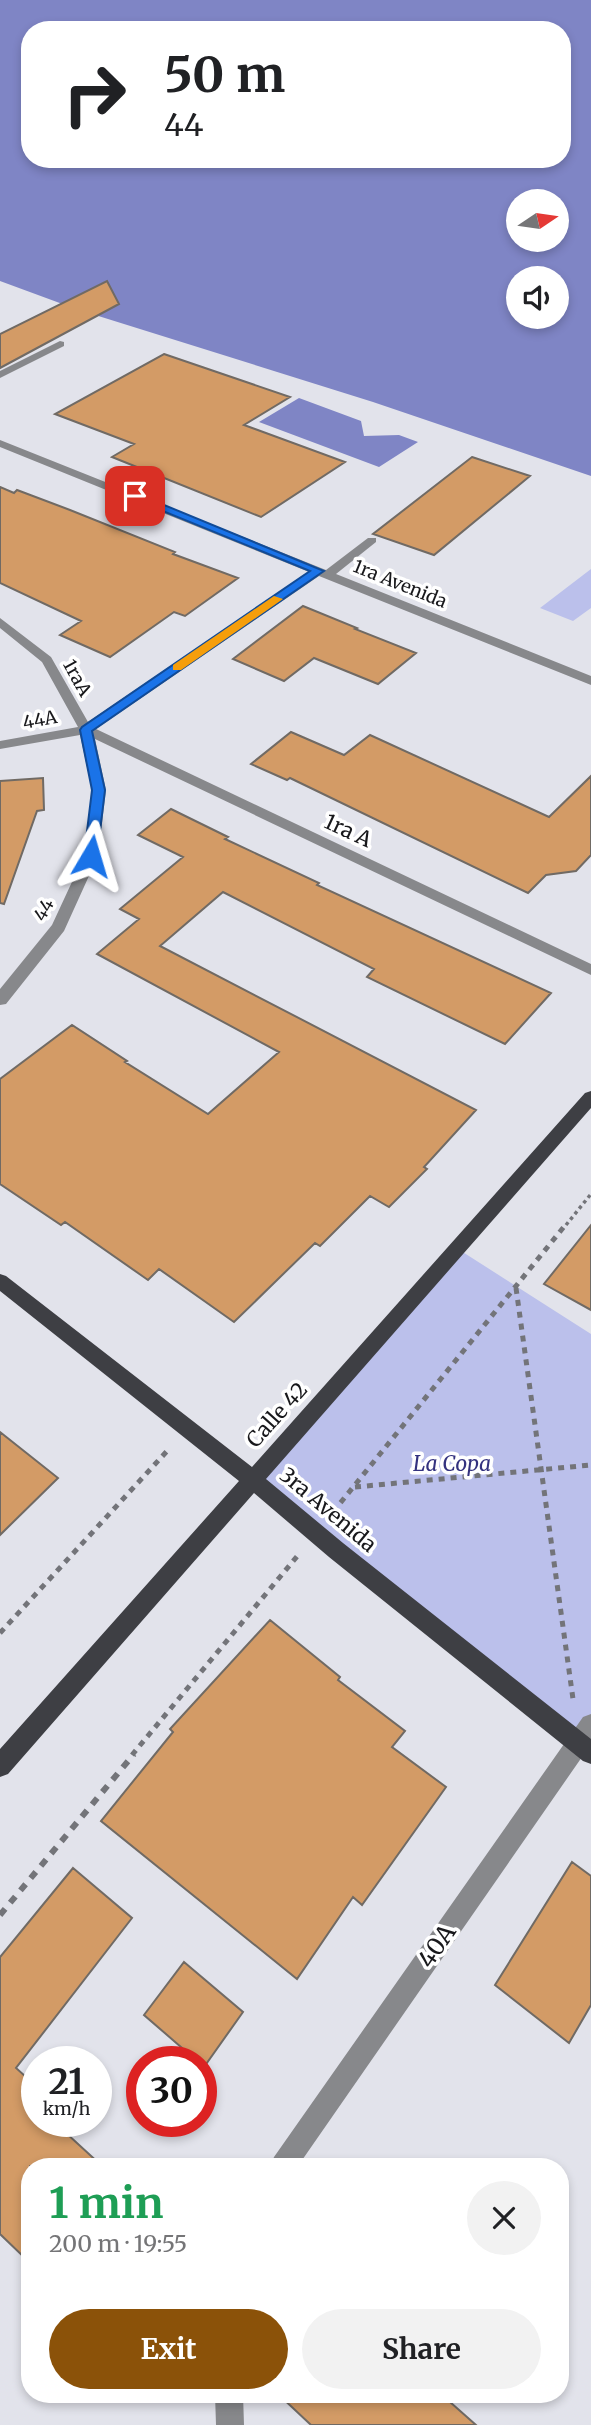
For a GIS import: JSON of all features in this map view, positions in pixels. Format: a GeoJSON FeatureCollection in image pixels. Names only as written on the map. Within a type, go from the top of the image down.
{"type":"FeatureCollection","features":[{"type":"Feature","properties":{"kind":"main road","name":"Calle 42"},"geometry":{"type":"LineString","coordinates":[[0,1766],[591,1097]]}},
{"type":"Feature","properties":{"kind":"main road","name":"3ra Avenida"},"geometry":{"type":"LineString","coordinates":[[0,1281],[252,1479],[336,1550],[587,1740]]}},
{"type":"Feature","properties":{"kind":"street"},"geometry":{"type":"LineString","coordinates":[[0,375],[60,344]]}},
{"type":"Feature","properties":{"kind":"street","name":"1ra Avenida"},"geometry":{"type":"LineString","coordinates":[[0,443],[591,681]]}},
{"type":"Feature","properties":{"kind":"street"},"geometry":{"type":"LineString","coordinates":[[86,730],[372,540]]}},
{"type":"Feature","properties":{"kind":"street","name":"1raA"},"geometry":{"type":"LineString","coordinates":[[0,622],[47,660],[86,730]]}},
{"type":"Feature","properties":{"kind":"street","name":"44A"},"geometry":{"type":"LineString","coordinates":[[0,745],[86,730]]}},
{"type":"Feature","properties":{"kind":"street","name":"1ra A"},"geometry":{"type":"LineString","coordinates":[[86,730],[591,970]]}},
{"type":"Feature","properties":{"kind":"street","name":"44"},"geometry":{"type":"LineString","coordinates":[[0,1000],[59,926],[91,856],[99,790],[86,730]]}},
{"type":"Feature","properties":{"kind":"street","name":"40A"},"geometry":{"type":"LineString","coordinates":[[289,2158],[587,1740]]}},
{"type":"Feature","properties":{"kind":"street"},"geometry":{"type":"LineString","coordinates":[[229,2403],[230,2425]]}},
{"type":"Feature","properties":{"kind":"path"},"geometry":{"type":"LineString","coordinates":[[516,1287],[541,1470],[587,1740]]}},
{"type":"Feature","properties":{"kind":"path"},"geometry":{"type":"LineString","coordinates":[[0,1633],[187,1429]]}},
{"type":"Feature","properties":{"kind":"path"},"geometry":{"type":"LineString","coordinates":[[354,1487],[591,1465]]}},
{"type":"Feature","properties":{"kind":"green space"},"geometry":{"type":"Polygon","coordinates":[[[591,569],[591,608],[573,621],[540,608],[591,569]]]}},
{"type":"Feature","properties":{"kind":"green space","name":"La Copa"},"geometry":{"type":"Polygon","coordinates":[[[458,1249],[591,1334],[591,1725],[579,1743],[252,1479],[458,1249]]]}},
{"type":"Feature","properties":{"kind":"shaded area"},"geometry":{"type":"Polygon","coordinates":[[[0,0],[591,0],[591,476],[373,402],[76,309],[0,281],[0,0]]]}},
{"type":"Feature","properties":{"kind":"shaded area"},"geometry":{"type":"Polygon","coordinates":[[[299,398],[361,421],[364,436],[399,435],[418,442],[379,467],[259,422],[299,398]]]}},
{"type":"Feature","properties":{"kind":"building"},"geometry":{"type":"Polygon","coordinates":[[[107,281],[119,304],[0,368],[0,334],[107,281]]]}},
{"type":"Feature","properties":{"kind":"building"},"geometry":{"type":"Polygon","coordinates":[[[164,354],[290,397],[244,425],[345,462],[261,517],[112,457],[134,444],[55,414],[164,354]]]}},
{"type":"Feature","properties":{"kind":"building"},"geometry":{"type":"Polygon","coordinates":[[[472,457],[530,476],[434,555],[373,534],[472,457]]]}},
{"type":"Feature","properties":{"kind":"building"},"geometry":{"type":"Polygon","coordinates":[[[0,487],[14,493],[17,490],[70,510],[175,552],[173,554],[238,578],[185,616],[174,612],[110,657],[60,635],[81,621],[0,583],[0,487]]]}},
{"type":"Feature","properties":{"kind":"building"},"geometry":{"type":"Polygon","coordinates":[[[303,606],[416,653],[378,684],[314,658],[284,681],[233,659],[303,606]]]}},
{"type":"Feature","properties":{"kind":"building"},"geometry":{"type":"Polygon","coordinates":[[[291,732],[344,755],[370,735],[549,817],[591,776],[591,855],[576,871],[546,875],[528,893],[290,778],[287,780],[251,764],[291,732]]]}},
{"type":"Feature","properties":{"kind":"building"},"geometry":{"type":"Polygon","coordinates":[[[43,778],[44,810],[37,811],[4,904],[0,903],[0,781],[43,778]]]}},
{"type":"Feature","properties":{"kind":"building"},"geometry":{"type":"Polygon","coordinates":[[[171,809],[228,837],[225,839],[319,883],[317,885],[551,993],[505,1044],[367,977],[374,969],[223,892],[160,946],[476,1110],[424,1167],[427,1169],[389,1207],[370,1196],[320,1246],[315,1243],[234,1322],[159,1269],[148,1280],[65,1222],[61,1225],[0,1184],[0,1079],[72,1025],[208,1114],[279,1052],[97,954],[139,919],[120,909],[183,857],[138,835],[171,809]]]}},
{"type":"Feature","properties":{"kind":"building"},"geometry":{"type":"Polygon","coordinates":[[[591,1225],[591,1310],[544,1284],[591,1225]]]}},
{"type":"Feature","properties":{"kind":"building"},"geometry":{"type":"Polygon","coordinates":[[[0,1432],[58,1478],[0,1535],[0,1432]]]}},
{"type":"Feature","properties":{"kind":"building"},"geometry":{"type":"Polygon","coordinates":[[[270,1620],[340,1677],[338,1680],[405,1731],[392,1747],[446,1787],[362,1905],[353,1897],[297,1979],[101,1821],[173,1732],[170,1729],[270,1620]]]}},
{"type":"Feature","properties":{"kind":"building"},"geometry":{"type":"Polygon","coordinates":[[[572,1862],[591,1876],[591,2005],[569,2043],[495,1985],[572,1862]]]}},
{"type":"Feature","properties":{"kind":"building"},"geometry":{"type":"Polygon","coordinates":[[[73,1868],[132,1918],[33,2046],[21,2046],[21,2062],[16,2068],[21,2073],[21,2137],[70,2137],[93,2158],[21,2158],[21,2254],[0,2234],[0,1957],[73,1868]]]}},
{"type":"Feature","properties":{"kind":"building"},"geometry":{"type":"Polygon","coordinates":[[[184,1962],[243,2012],[217,2049],[217,2046],[180,2046],[144,2015],[184,1962]]]}},
{"type":"Feature","properties":{"kind":"building"},"geometry":{"type":"Polygon","coordinates":[[[288,2403],[451,2403],[476,2425],[311,2425],[288,2403]]]}},
{"type":"Feature","properties":{"kind":"slow traffic"},"geometry":{"type":"LineString","coordinates":[[177,668],[277,599]]}},
{"type":"Feature","properties":{"kind":"route"},"geometry":{"type":"LineString","coordinates":[[91,856],[99,790],[86,730],[318,571],[135,496]]}}]}
